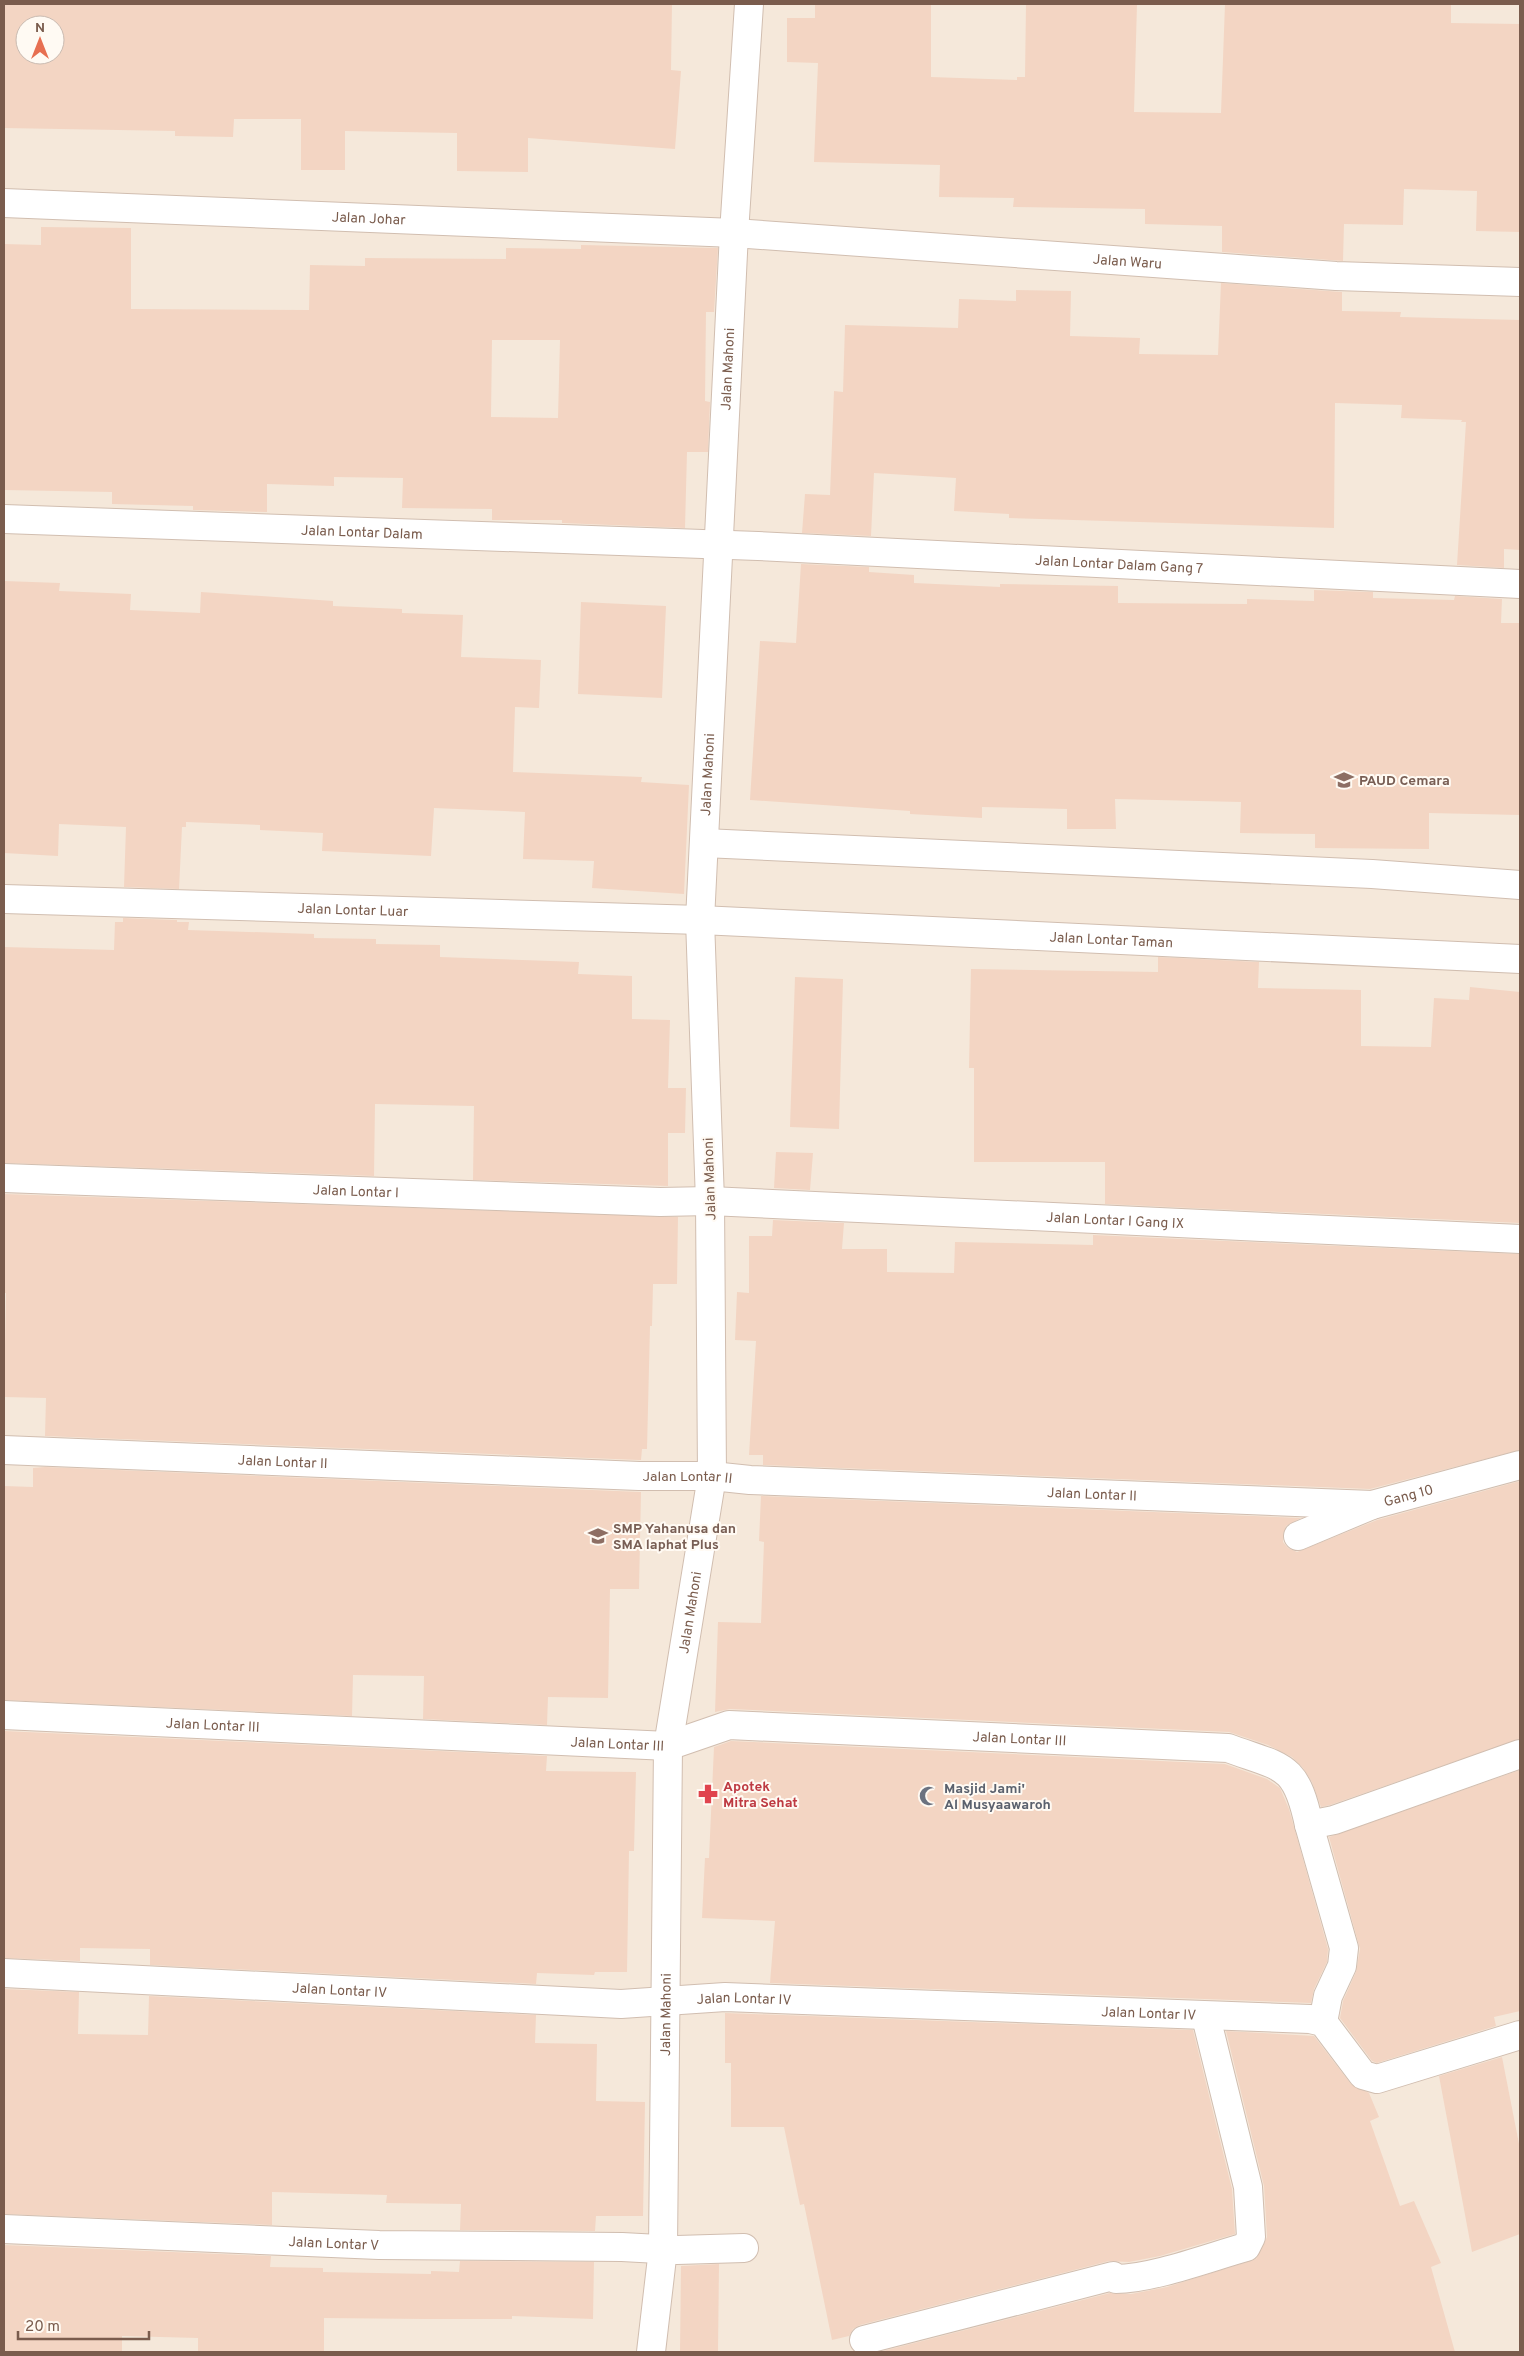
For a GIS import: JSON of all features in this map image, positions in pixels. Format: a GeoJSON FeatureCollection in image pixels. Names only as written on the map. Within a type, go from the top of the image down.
{"type":"FeatureCollection","features":[{"type":"Feature","properties":{"kind":"street","name":"Jalan Mahoni"},"geometry":{"type":"LineString","coordinates":[[651,2352],[663,2249],[668,1746],[712,1476],[710,1201],[700,920],[734,233],[750,4]]}},
{"type":"Feature","properties":{"kind":"street","name":"Jalan Johar"},"geometry":{"type":"LineString","coordinates":[[4,203],[734,233]]}},
{"type":"Feature","properties":{"kind":"street","name":"Jalan Waru"},"geometry":{"type":"LineString","coordinates":[[734,233],[1336,276],[1520,282]]}},
{"type":"Feature","properties":{"kind":"street","name":"Jalan Lontar Dalam"},"geometry":{"type":"LineString","coordinates":[[4,519],[719,545]]}},
{"type":"Feature","properties":{"kind":"street","name":"Jalan Lontar Dalam Gang 7"},"geometry":{"type":"LineString","coordinates":[[719,545],[1520,584]]}},
{"type":"Feature","properties":{"kind":"street"},"geometry":{"type":"LineString","coordinates":[[704,843],[1372,874],[1520,886]]}},
{"type":"Feature","properties":{"kind":"street","name":"Jalan Lontar Luar"},"geometry":{"type":"LineString","coordinates":[[4,899],[700,920]]}},
{"type":"Feature","properties":{"kind":"street","name":"Jalan Lontar Taman"},"geometry":{"type":"LineString","coordinates":[[700,920],[1520,959]]}},
{"type":"Feature","properties":{"kind":"street","name":"Jalan Lontar I"},"geometry":{"type":"LineString","coordinates":[[4,1178],[650,1202],[710,1201]]}},
{"type":"Feature","properties":{"kind":"street","name":"Jalan Lontar I Gang IX"},"geometry":{"type":"LineString","coordinates":[[710,1201],[1520,1240]]}},
{"type":"Feature","properties":{"kind":"street","name":"Jalan Lontar II"},"geometry":{"type":"LineString","coordinates":[[4,1450],[639,1476],[712,1476],[770,1481],[1372,1505]]}},
{"type":"Feature","properties":{"kind":"street","name":"Gang 10"},"geometry":{"type":"LineString","coordinates":[[1298,1536],[1372,1505],[1520,1464]]}},
{"type":"Feature","properties":{"kind":"street","name":"Jalan Lontar III"},"geometry":{"type":"LineString","coordinates":[[4,1715],[668,1746],[729,1725],[1228,1748],[1286,1770],[1296,1782],[1308,1825]]}},
{"type":"Feature","properties":{"kind":"street"},"geometry":{"type":"LineString","coordinates":[[1520,1754],[1356,1812],[1308,1825],[1344,1948],[1342,1966],[1328,1996],[1323,2022],[1363,2074],[1377,2079],[1520,2035]]}},
{"type":"Feature","properties":{"kind":"street","name":"Jalan Lontar IV"},"geometry":{"type":"LineString","coordinates":[[4,1973],[621,2004],[725,1997],[1206,2017],[1310,2019],[1323,2022]]}},
{"type":"Feature","properties":{"kind":"street"},"geometry":{"type":"LineString","coordinates":[[864,2340],[1113,2276],[1116,2280],[1123,2280],[1146,2275],[1246,2247],[1251,2237],[1248,2188],[1206,2017]]}},
{"type":"Feature","properties":{"kind":"street","name":"Jalan Lontar V"},"geometry":{"type":"LineString","coordinates":[[4,2229],[379,2245],[663,2249],[744,2248]]}},
{"type":"Feature","properties":{"kind":"shaded area"},"geometry":{"type":"Polygon","coordinates":[[[4,4],[1520,4],[1520,2352],[4,2352],[4,4]]]}},
{"type":"Feature","properties":{"kind":"building"},"geometry":{"type":"Polygon","coordinates":[[[4,4],[672,4],[671,70],[681,71],[675,149],[528,138],[528,172],[457,171],[457,133],[345,131],[345,170],[301,170],[301,119],[234,119],[233,137],[175,136],[175,131],[4,128],[4,4]]]}},
{"type":"Feature","properties":{"kind":"building"},"geometry":{"type":"Polygon","coordinates":[[[815,4],[931,4],[931,77],[1017,80],[1017,77],[1025,77],[1026,4],[1137,4],[1134,112],[1221,113],[1225,4],[1451,4],[1451,23],[1520,24],[1520,232],[1476,231],[1477,191],[1404,189],[1403,225],[1344,224],[1343,261],[1222,252],[1222,226],[1145,224],[1145,209],[1013,207],[1014,198],[939,197],[940,165],[814,162],[818,63],[787,62],[787,18],[815,18],[815,4]]]}},
{"type":"Feature","properties":{"kind":"building"},"geometry":{"type":"Polygon","coordinates":[[[41,227],[131,228],[131,309],[309,310],[310,265],[365,266],[365,258],[506,259],[506,248],[581,249],[581,245],[718,248],[714,312],[706,312],[705,401],[710,402],[708,452],[687,452],[685,528],[562,523],[562,520],[492,520],[492,509],[402,508],[403,478],[334,477],[334,486],[267,484],[267,512],[193,510],[193,506],[112,504],[112,492],[4,490],[4,244],[41,245],[41,227]],[[492,340],[491,417],[558,418],[560,340],[492,340]]]}},
{"type":"Feature","properties":{"kind":"building"},"geometry":{"type":"Polygon","coordinates":[[[1221,283],[1342,292],[1342,311],[1401,312],[1400,317],[1520,320],[1520,550],[1504,549],[1504,568],[1457,565],[1466,422],[1461,422],[1462,420],[1401,418],[1402,405],[1335,403],[1334,528],[1009,518],[1009,514],[954,511],[956,478],[874,473],[871,536],[802,533],[805,494],[830,495],[834,391],[843,392],[845,325],[958,328],[959,299],[1016,301],[1016,290],[1071,291],[1070,336],[1140,338],[1139,354],[1218,355],[1221,283]]]}},
{"type":"Feature","properties":{"kind":"building"},"geometry":{"type":"Polygon","coordinates":[[[801,564],[869,567],[869,572],[914,575],[914,583],[1000,587],[1000,584],[1118,586],[1118,603],[1247,604],[1247,599],[1314,601],[1314,590],[1373,592],[1373,598],[1454,600],[1455,596],[1502,599],[1501,623],[1520,623],[1520,815],[1429,813],[1429,849],[1315,848],[1315,834],[1240,833],[1241,802],[1115,799],[1116,829],[1067,829],[1067,809],[982,807],[982,818],[910,814],[910,811],[750,800],[760,641],[796,643],[801,564]]]}},
{"type":"Feature","properties":{"kind":"building"},"geometry":{"type":"Polygon","coordinates":[[[4,581],[60,583],[59,591],[131,594],[130,610],[200,613],[201,592],[333,601],[333,606],[402,609],[402,613],[463,615],[461,657],[541,660],[539,708],[515,707],[513,772],[642,777],[641,782],[689,785],[684,894],[592,888],[594,861],[523,859],[525,812],[434,808],[431,856],[322,851],[323,833],[260,830],[260,825],[186,822],[186,827],[182,827],[179,889],[124,887],[126,827],[59,824],[58,856],[4,853],[4,581]]]}},
{"type":"Feature","properties":{"kind":"building"},"geometry":{"type":"Polygon","coordinates":[[[581,602],[666,606],[662,698],[578,694],[581,602]]]}},
{"type":"Feature","properties":{"kind":"building"},"geometry":{"type":"Polygon","coordinates":[[[123,918],[189,922],[188,930],[314,934],[314,938],[376,939],[376,944],[440,945],[440,957],[579,962],[578,974],[632,976],[632,1019],[670,1020],[668,1088],[686,1088],[685,1133],[668,1133],[668,1186],[473,1180],[474,1106],[375,1104],[374,1176],[4,1163],[4,947],[114,950],[115,922],[123,922],[123,918]]]}},
{"type":"Feature","properties":{"kind":"building"},"geometry":{"type":"Polygon","coordinates":[[[1158,957],[1259,962],[1258,988],[1361,990],[1361,1046],[1431,1047],[1434,998],[1469,1000],[1470,987],[1520,992],[1520,1223],[1105,1204],[1105,1162],[974,1162],[974,1068],[969,1068],[971,969],[1158,972],[1158,957]]]}},
{"type":"Feature","properties":{"kind":"building"},"geometry":{"type":"Polygon","coordinates":[[[795,977],[843,979],[839,1129],[790,1127],[795,977]]]}},
{"type":"Feature","properties":{"kind":"building"},"geometry":{"type":"Polygon","coordinates":[[[776,1152],[813,1153],[810,1190],[774,1188],[776,1152]]]}},
{"type":"Feature","properties":{"kind":"building"},"geometry":{"type":"Polygon","coordinates":[[[4,1194],[678,1217],[677,1284],[653,1284],[647,1449],[642,1449],[641,1460],[639,1460],[45,1436],[46,1398],[4,1397],[6,1293],[4,1293],[4,1194]]]}},
{"type":"Feature","properties":{"kind":"building"},"geometry":{"type":"Polygon","coordinates":[[[773,1220],[844,1223],[842,1249],[887,1249],[887,1272],[954,1273],[955,1242],[1093,1245],[1093,1235],[1520,1254],[1520,1450],[1370,1489],[763,1465],[763,1455],[749,1455],[756,1341],[735,1340],[737,1292],[749,1293],[749,1236],[772,1236],[773,1220]]]}},
{"type":"Feature","properties":{"kind":"building"},"geometry":{"type":"Polygon","coordinates":[[[33,1468],[641,1492],[639,1589],[610,1589],[608,1698],[548,1697],[547,1725],[423,1719],[424,1676],[353,1675],[352,1716],[4,1700],[4,1486],[33,1487],[33,1468]]]}},
{"type":"Feature","properties":{"kind":"building"},"geometry":{"type":"Polygon","coordinates":[[[1520,1481],[1520,1739],[1330,1805],[1321,1807],[1312,1782],[1303,1768],[1292,1757],[1268,1745],[1229,1732],[730,1709],[715,1712],[718,1622],[761,1623],[764,1542],[759,1541],[761,1496],[1301,1518],[1286,1526],[1283,1534],[1283,1542],[1288,1548],[1297,1552],[1377,1520],[1520,1481]]]}},
{"type":"Feature","properties":{"kind":"building"},"geometry":{"type":"Polygon","coordinates":[[[4,1731],[547,1756],[546,1771],[636,1772],[634,1851],[629,1851],[627,1972],[595,1972],[594,1975],[537,1973],[536,1984],[150,1965],[150,1949],[80,1948],[80,1961],[4,1958],[4,1731]]]}},
{"type":"Feature","properties":{"kind":"building"},"geometry":{"type":"Polygon","coordinates":[[[731,1741],[1225,1764],[1267,1779],[1280,1788],[1289,1809],[1328,1949],[1327,1962],[1314,1989],[1311,2003],[770,1983],[775,1921],[702,1918],[705,1858],[709,1858],[714,1747],[731,1741]]]}},
{"type":"Feature","properties":{"kind":"building"},"geometry":{"type":"Polygon","coordinates":[[[1520,1770],[1520,2011],[1494,2017],[1496,2026],[1377,2063],[1372,2061],[1340,2018],[1343,2001],[1356,1972],[1360,1949],[1329,1837],[1520,1770]]]}},
{"type":"Feature","properties":{"kind":"building"},"geometry":{"type":"Polygon","coordinates":[[[4,1989],[79,1992],[78,2034],[148,2035],[149,1996],[536,2015],[535,2043],[597,2044],[596,2101],[645,2102],[643,2216],[596,2216],[595,2231],[460,2230],[461,2204],[386,2203],[387,2195],[272,2192],[272,2225],[4,2214],[4,1989]]]}},
{"type":"Feature","properties":{"kind":"building"},"geometry":{"type":"Polygon","coordinates":[[[725,2013],[1193,2030],[1232,2189],[1235,2234],[1160,2256],[1129,2262],[1109,2261],[860,2325],[853,2329],[849,2336],[832,2340],[804,2204],[800,2205],[784,2127],[731,2127],[731,2063],[725,2063],[725,2013]]]}},
{"type":"Feature","properties":{"kind":"building"},"geometry":{"type":"Polygon","coordinates":[[[1226,2031],[1314,2036],[1351,2084],[1369,2093],[1379,2117],[1370,2121],[1400,2206],[1414,2201],[1441,2263],[1431,2267],[1455,2352],[879,2352],[1110,2293],[1131,2294],[1167,2287],[1256,2259],[1267,2237],[1264,2186],[1226,2031]]]}},
{"type":"Feature","properties":{"kind":"building"},"geometry":{"type":"Polygon","coordinates":[[[1502,2057],[1520,2149],[1520,2234],[1472,2252],[1439,2076],[1502,2057]]]}},
{"type":"Feature","properties":{"kind":"building"},"geometry":{"type":"Polygon","coordinates":[[[4,2245],[271,2256],[270,2267],[323,2268],[323,2272],[431,2274],[431,2271],[459,2272],[460,2261],[594,2262],[593,2319],[512,2316],[512,2319],[324,2318],[324,2352],[198,2352],[198,2338],[122,2336],[122,2352],[4,2352],[4,2245]]]}},
{"type":"Feature","properties":{"kind":"building"},"geometry":{"type":"Polygon","coordinates":[[[719,2264],[718,2352],[680,2352],[681,2266],[719,2264]]]}},
{"type":"Feature","properties":{"kind":"place","name":"PAUD Cemara"},"geometry":{"type":"Point","coordinates":[1344,780]}},
{"type":"Feature","properties":{"kind":"place","name":"SMP Yahanusa dan SMA laphat Plus"},"geometry":{"type":"Point","coordinates":[598,1536]}},
{"type":"Feature","properties":{"kind":"place","name":"Apotek Mitra Sehat"},"geometry":{"type":"Point","coordinates":[708,1794]}},
{"type":"Feature","properties":{"kind":"place","name":"Masjid Jami' Al Musyaawaroh"},"geometry":{"type":"Point","coordinates":[929,1796]}}]}
